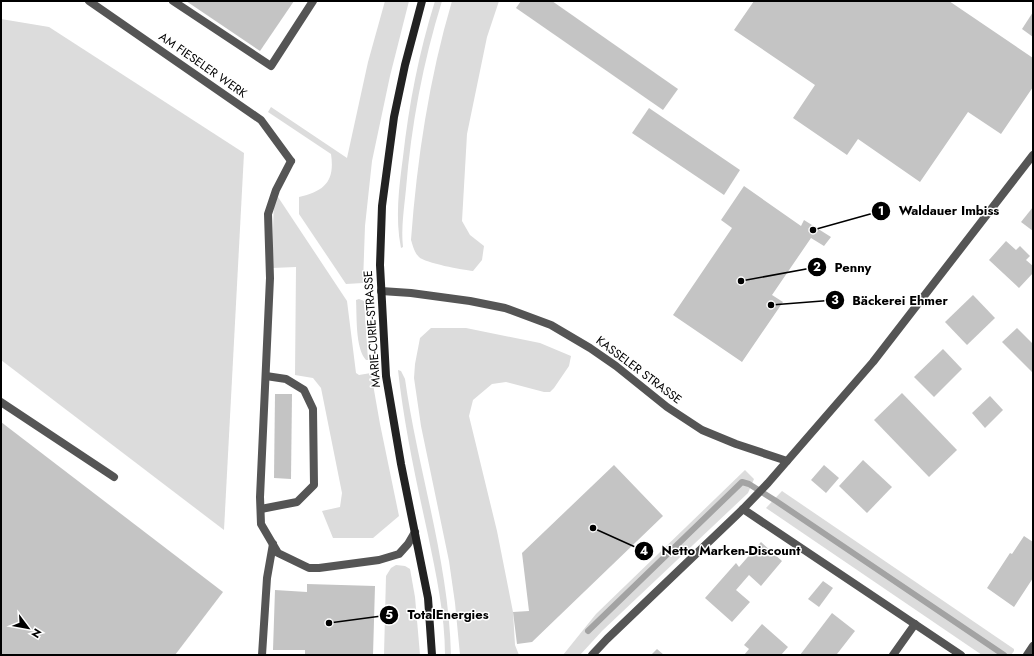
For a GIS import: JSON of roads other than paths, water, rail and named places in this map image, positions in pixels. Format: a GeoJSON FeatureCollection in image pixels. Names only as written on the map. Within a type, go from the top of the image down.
{"type":"FeatureCollection","features":[{"type":"Feature","properties":{"kind":"street","name":"AM FIESELER WERK"},"geometry":{"type":"LineString","coordinates":[[89,1],[261,120],[291,161],[276,190],[268,214],[270,278],[266,376]]}},
{"type":"Feature","properties":{"kind":"street"},"geometry":{"type":"LineString","coordinates":[[173,1],[271,66],[314,1]]}},
{"type":"Feature","properties":{"kind":"street","name":"MARIE-CURIE-STRASSE"},"geometry":{"type":"LineString","coordinates":[[422,1],[394,117],[382,206],[380,265],[386,376],[428,598],[432,655]]}},
{"type":"Feature","properties":{"kind":"street"},"geometry":{"type":"LineString","coordinates":[[592,655],[607,638],[743,509],[768,483],[873,362],[1033,155]]}},
{"type":"Feature","properties":{"kind":"street","name":"KASSELER STRASSE"},"geometry":{"type":"LineString","coordinates":[[381,291],[419,294],[491,305],[505,308],[551,325],[590,348],[616,366],[667,407],[702,430],[736,444],[787,460]]}},
{"type":"Feature","properties":{"kind":"street"},"geometry":{"type":"LineString","coordinates":[[261,509],[297,502],[314,485],[312,409],[310,403],[304,390],[286,379],[266,376],[261,509],[261,524],[278,553],[309,568],[379,560],[399,554],[408,544],[415,532]]}},
{"type":"Feature","properties":{"kind":"street"},"geometry":{"type":"LineString","coordinates":[[1,402],[114,477]]}},
{"type":"Feature","properties":{"kind":"street"},"geometry":{"type":"LineString","coordinates":[[743,509],[961,655]]}},
{"type":"Feature","properties":{"kind":"street"},"geometry":{"type":"LineString","coordinates":[[262,655],[268,578],[273,544]]}},
{"type":"Feature","properties":{"kind":"street"},"geometry":{"type":"LineString","coordinates":[[893,655],[915,624]]}},
{"type":"Feature","properties":{"kind":"street"},"geometry":{"type":"LineString","coordinates":[[1027,655],[1033,646]]}},
{"type":"Feature","properties":{"kind":"waterway"},"geometry":{"type":"LineString","coordinates":[[588,631],[742,482],[749,484],[776,501],[1004,655]]}},
{"type":"Feature","properties":{"kind":"place","name":"Waldauer Imbiss"},"geometry":{"type":"Point","coordinates":[813,230]}},
{"type":"Feature","properties":{"kind":"place","name":"Penny"},"geometry":{"type":"Point","coordinates":[741,281]}},
{"type":"Feature","properties":{"kind":"place","name":"Bäckerei Ehmer"},"geometry":{"type":"Point","coordinates":[771,305]}},
{"type":"Feature","properties":{"kind":"place","name":"Netto Marken-Discount"},"geometry":{"type":"Point","coordinates":[593,528]}},
{"type":"Feature","properties":{"kind":"place","name":"TotalEnergies"},"geometry":{"type":"Point","coordinates":[329,623]}}]}
